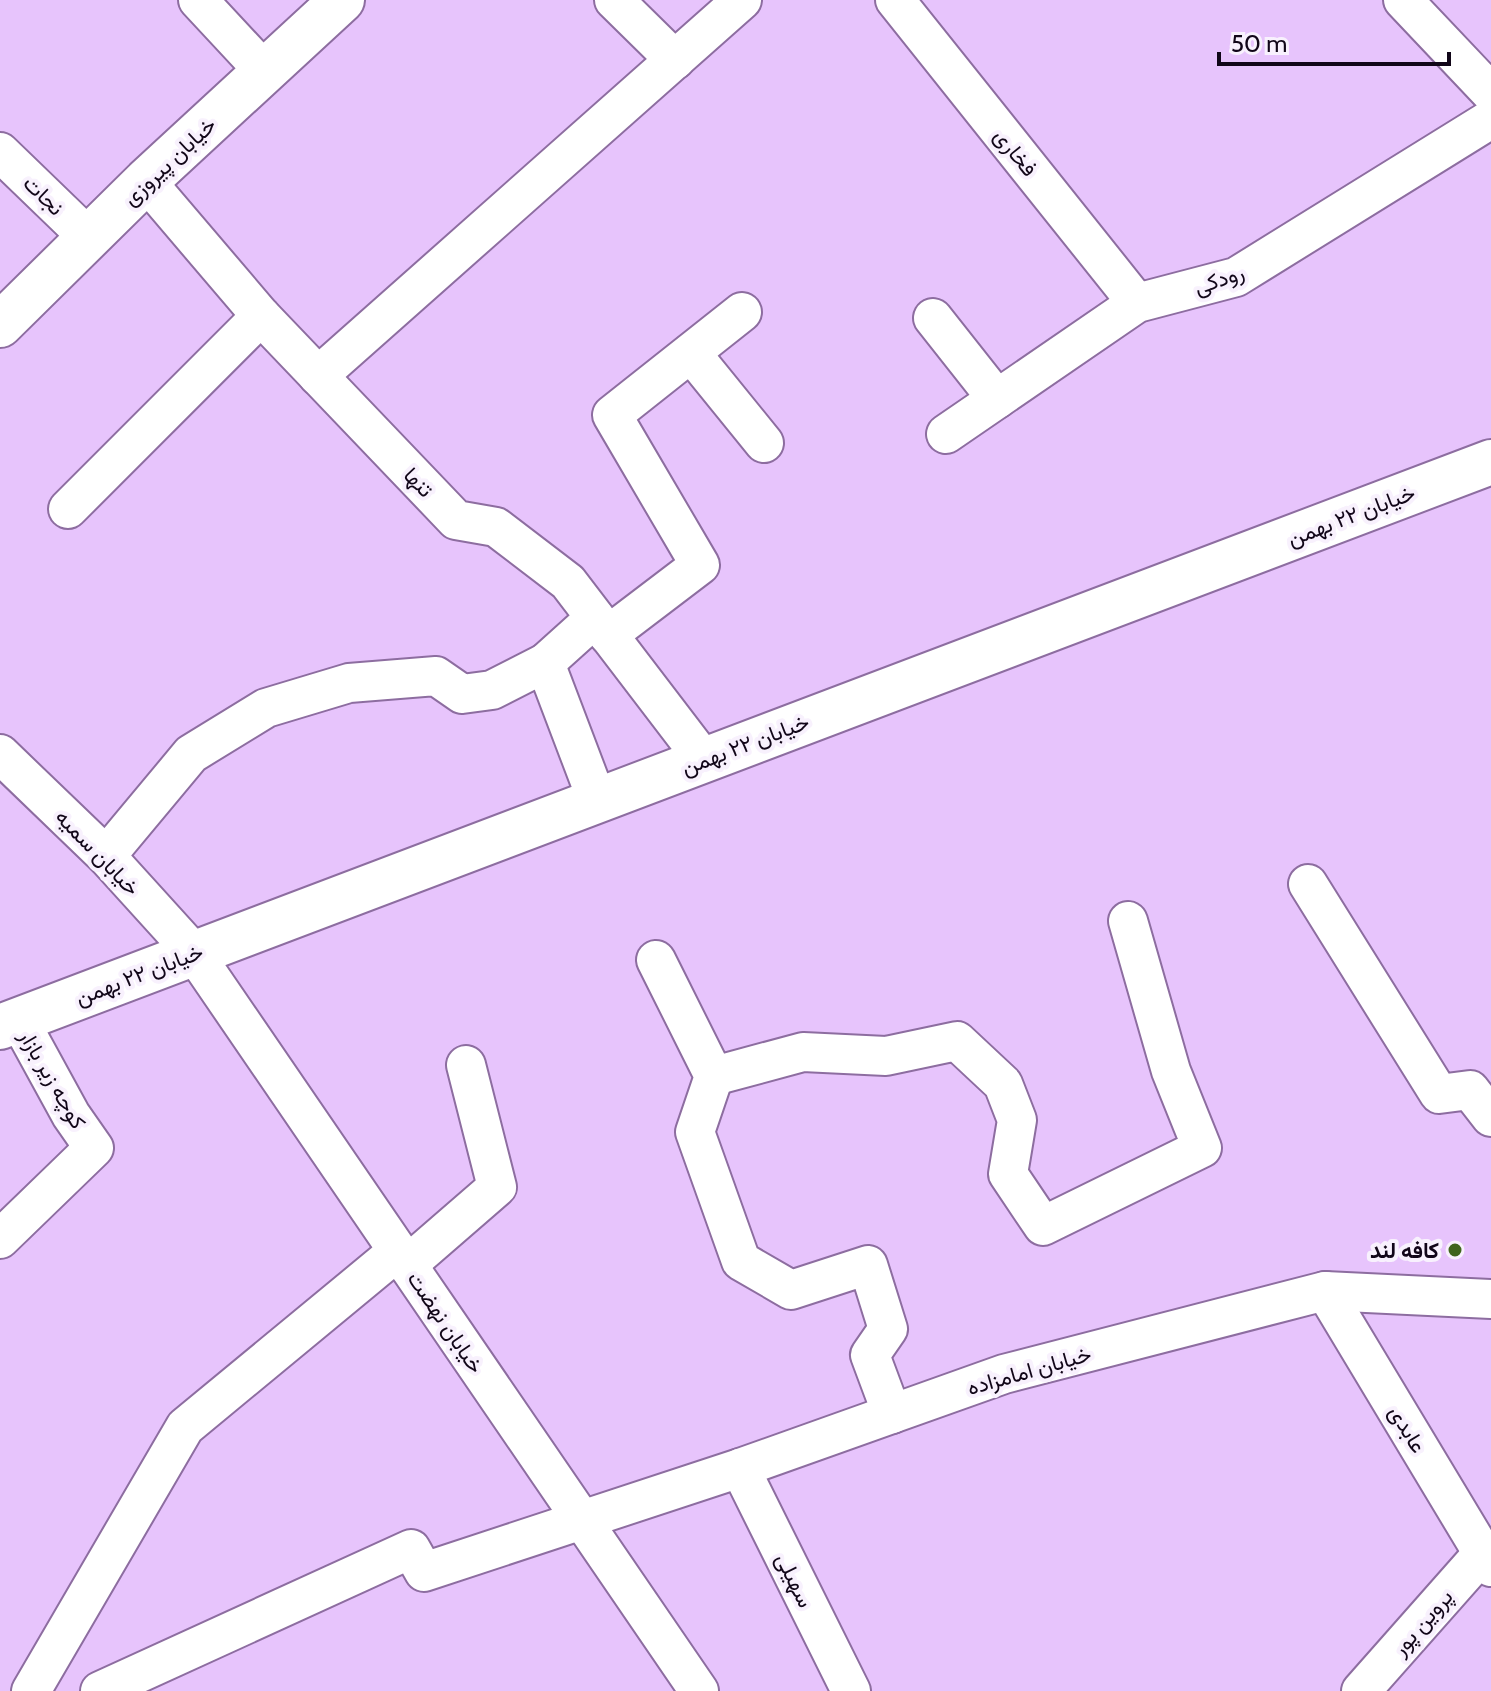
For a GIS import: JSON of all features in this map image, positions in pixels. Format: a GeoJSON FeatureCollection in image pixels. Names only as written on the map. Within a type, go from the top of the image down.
{"type":"FeatureCollection","features":[{"type":"Feature","properties":{"kind":"main road","name":"خیابان پیروزی"},"geometry":{"type":"LineString","coordinates":[[0,325],[146,181],[342,0]]}},
{"type":"Feature","properties":{"kind":"main road","name":"خیابان ۲۲ بهمن"},"geometry":{"type":"LineString","coordinates":[[10,1024],[1491,462]]}},
{"type":"Feature","properties":{"kind":"street"},"geometry":{"type":"LineString","coordinates":[[198,0],[265,72]]}},
{"type":"Feature","properties":{"kind":"street"},"geometry":{"type":"LineString","coordinates":[[614,0],[675,60]]}},
{"type":"Feature","properties":{"kind":"street"},"geometry":{"type":"LineString","coordinates":[[318,376],[742,0]]}},
{"type":"Feature","properties":{"kind":"street","name":"فخاری"},"geometry":{"type":"LineString","coordinates":[[895,0],[1137,303]]}},
{"type":"Feature","properties":{"kind":"street"},"geometry":{"type":"LineString","coordinates":[[1403,0],[1491,93]]}},
{"type":"Feature","properties":{"kind":"street","name":"رودکی"},"geometry":{"type":"LineString","coordinates":[[946,434],[1137,303],[1236,277],[1491,119]]}},
{"type":"Feature","properties":{"kind":"street","name":"نجات"},"geometry":{"type":"LineString","coordinates":[[0,152],[89,238]]}},
{"type":"Feature","properties":{"kind":"street","name":"تنها"},"geometry":{"type":"LineString","coordinates":[[146,181],[261,316],[456,520],[496,527],[568,582],[704,760]]}},
{"type":"Feature","properties":{"kind":"street"},"geometry":{"type":"LineString","coordinates":[[106,856],[191,754],[266,708],[349,683],[436,676],[462,694],[492,690],[545,663],[700,565],[612,415],[742,312]]}},
{"type":"Feature","properties":{"kind":"street"},"geometry":{"type":"LineString","coordinates":[[68,509],[261,316]]}},
{"type":"Feature","properties":{"kind":"street"},"geometry":{"type":"LineString","coordinates":[[933,318],[997,399]]}},
{"type":"Feature","properties":{"kind":"street"},"geometry":{"type":"LineString","coordinates":[[691,353],[764,443]]}},
{"type":"Feature","properties":{"kind":"street"},"geometry":{"type":"LineString","coordinates":[[545,663],[597,800]]}},
{"type":"Feature","properties":{"kind":"street","name":"خیابان سمیه"},"geometry":{"type":"LineString","coordinates":[[0,754],[106,856],[194,953]]}},
{"type":"Feature","properties":{"kind":"street"},"geometry":{"type":"LineString","coordinates":[[1308,884],[1439,1094],[1470,1090],[1491,1117]]}},
{"type":"Feature","properties":{"kind":"street"},"geometry":{"type":"LineString","coordinates":[[714,1076],[803,1052],[886,1056],[957,1041],[1003,1084],[1017,1120],[1008,1174],[1043,1226],[1202,1148],[1171,1071],[1128,921]]}},
{"type":"Feature","properties":{"kind":"street","name":"خیابان نهضت"},"geometry":{"type":"LineString","coordinates":[[194,953],[699,1691]]}},
{"type":"Feature","properties":{"kind":"street"},"geometry":{"type":"LineString","coordinates":[[656,960],[714,1076],[695,1132],[741,1261],[791,1290],[868,1265],[888,1329],[870,1355],[892,1414]]}},
{"type":"Feature","properties":{"kind":"street","name":"کوچه زیر بازار"},"geometry":{"type":"LineString","coordinates":[[0,1239],[94,1148],[10,1024]]}},
{"type":"Feature","properties":{"kind":"street"},"geometry":{"type":"LineString","coordinates":[[31,1691],[185,1427],[497,1187],[466,1065]]}},
{"type":"Feature","properties":{"kind":"street","name":"خیابان امامزاده"},"geometry":{"type":"LineString","coordinates":[[100,1691],[411,1549],[424,1572],[740,1468],[1004,1374],[1325,1291],[1491,1299]]}},
{"type":"Feature","properties":{"kind":"street","name":"عابدی"},"geometry":{"type":"LineString","coordinates":[[1325,1291],[1487,1560]]}},
{"type":"Feature","properties":{"kind":"street","name":"سهیلی"},"geometry":{"type":"LineString","coordinates":[[740,1468],[851,1691]]}},
{"type":"Feature","properties":{"kind":"street","name":"پروین پور"},"geometry":{"type":"LineString","coordinates":[[1361,1691],[1487,1560]]}},
{"type":"Feature","properties":{"kind":"place","name":"كافه لند"},"geometry":{"type":"Point","coordinates":[1455,1250]}}]}
